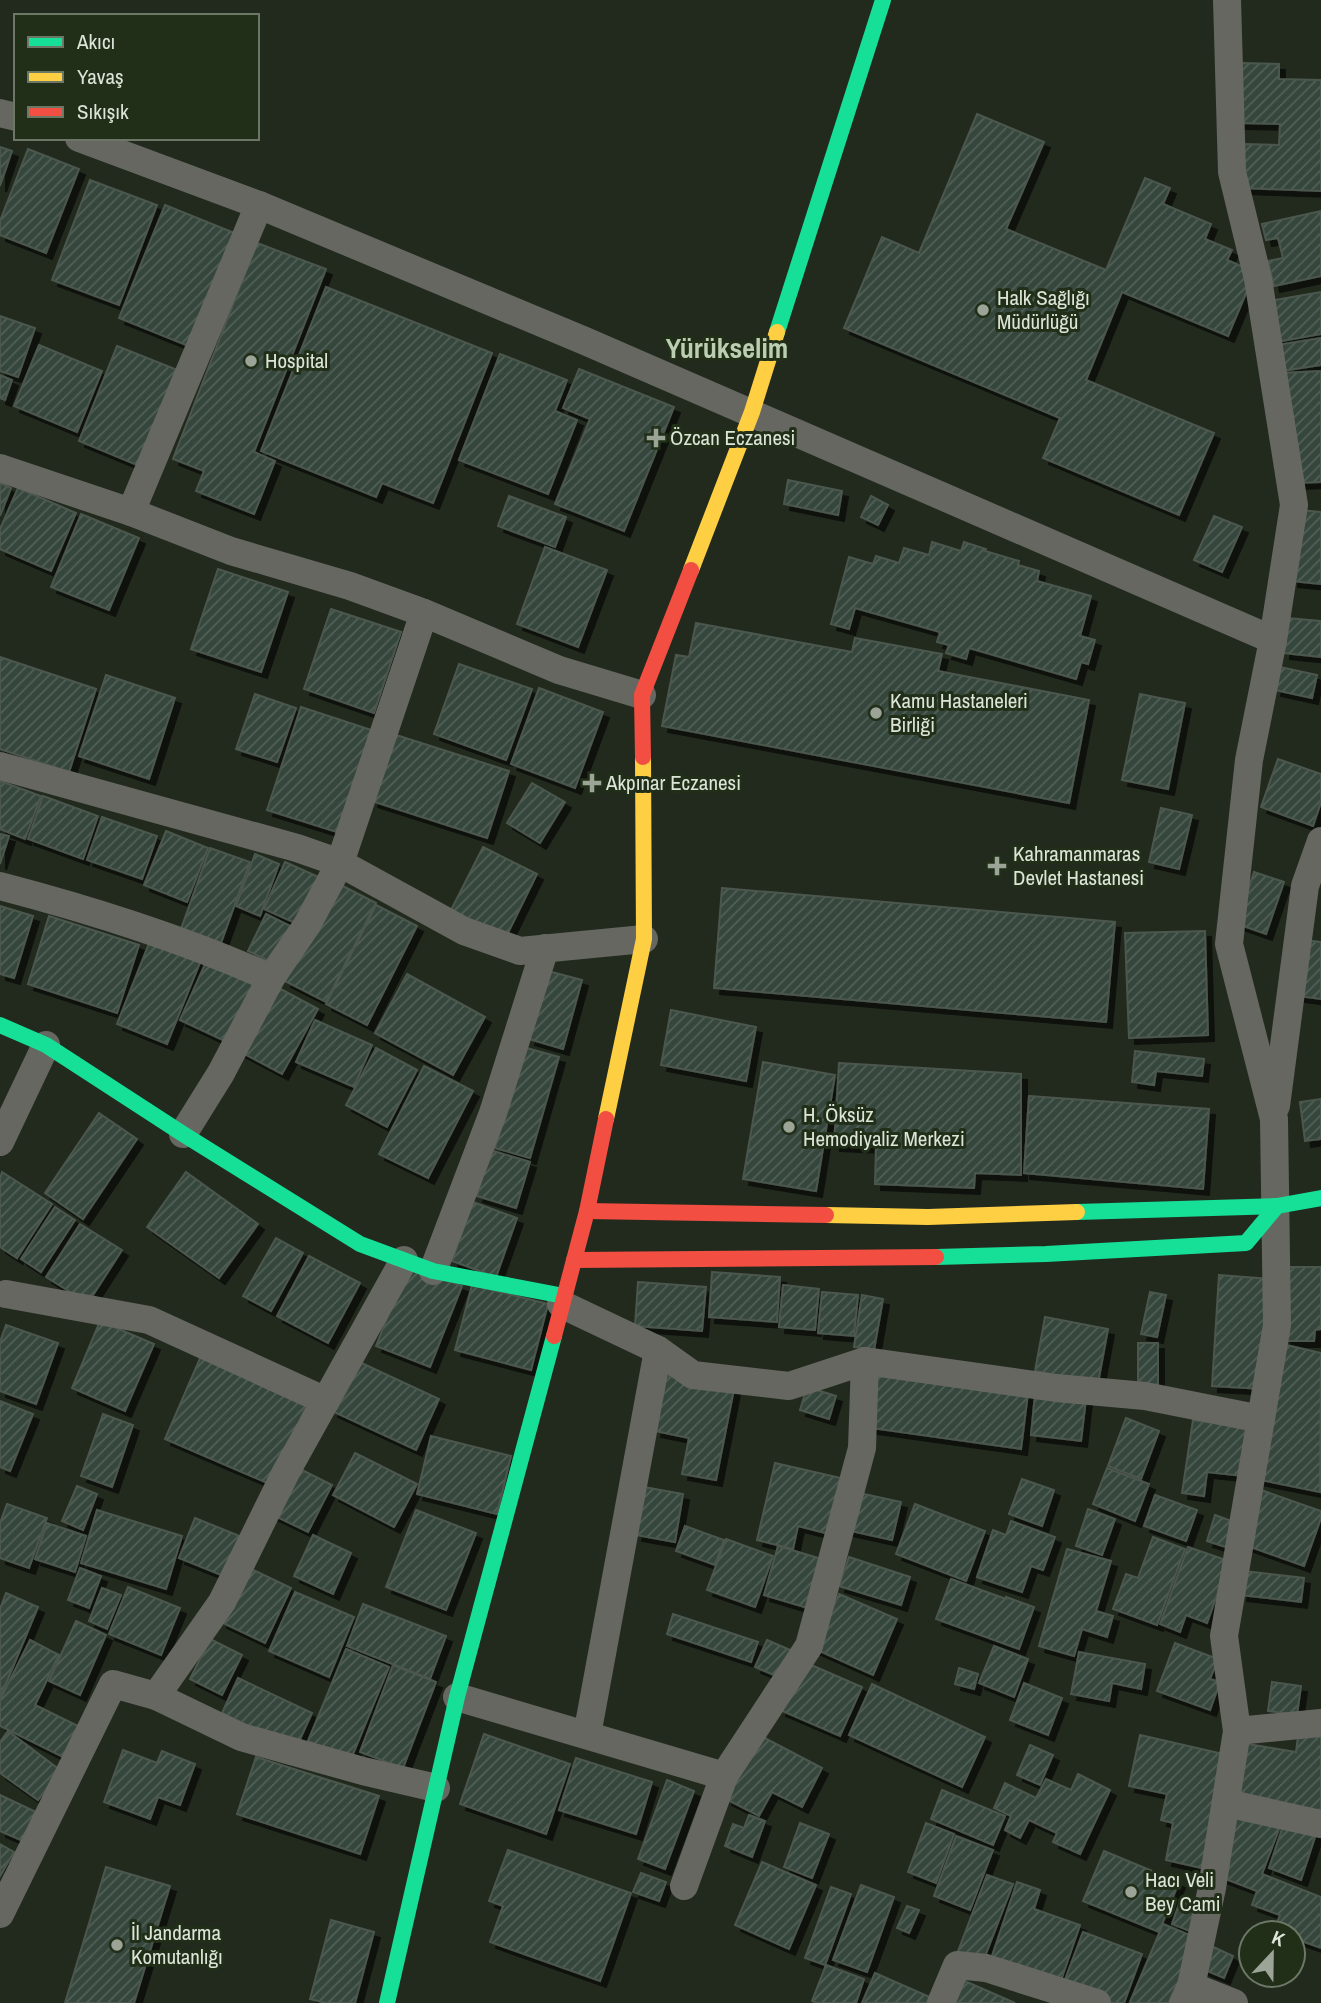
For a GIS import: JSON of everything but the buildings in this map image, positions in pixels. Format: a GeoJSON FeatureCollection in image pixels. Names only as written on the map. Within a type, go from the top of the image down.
{"type":"FeatureCollection","features":[{"type":"Feature","properties":{"kind":"street"},"geometry":{"type":"LineString","coordinates":[[387,2003],[457,1698],[587,1211],[643,939],[642,695],[752,412],[883,0]]}},
{"type":"Feature","properties":{"kind":"street"},"geometry":{"type":"LineString","coordinates":[[1227,0],[1232,172],[1258,279],[1294,505],[1273,640],[1249,760],[1228,944],[1274,1119]]}},
{"type":"Feature","properties":{"kind":"street"},"geometry":{"type":"LineString","coordinates":[[84,140],[259,205],[752,412],[1273,640]]}},
{"type":"Feature","properties":{"kind":"street"},"geometry":{"type":"LineString","coordinates":[[131,512],[259,205]]}},
{"type":"Feature","properties":{"kind":"street"},"geometry":{"type":"LineString","coordinates":[[0,468],[131,512],[231,551],[350,586],[424,613],[559,670],[642,695]]}},
{"type":"Feature","properties":{"kind":"street"},"geometry":{"type":"LineString","coordinates":[[183,1134],[226,1064],[271,978],[307,925],[340,863],[424,613]]}},
{"type":"Feature","properties":{"kind":"street"},"geometry":{"type":"LineString","coordinates":[[0,766],[297,848],[340,863],[464,931],[520,951],[643,939]]}},
{"type":"Feature","properties":{"kind":"street"},"geometry":{"type":"LineString","coordinates":[[1234,2003],[1187,1995],[1212,1888],[1237,1731],[1224,1636],[1277,1325],[1274,1119],[1305,886],[1321,841]]}},
{"type":"Feature","properties":{"kind":"street"},"geometry":{"type":"LineString","coordinates":[[0,886],[61,902],[212,951],[271,978]]}},
{"type":"Feature","properties":{"kind":"street"},"geometry":{"type":"LineString","coordinates":[[433,1271],[493,1113],[545,948]]}},
{"type":"Feature","properties":{"kind":"street"},"geometry":{"type":"LineString","coordinates":[[0,1025],[46,1045],[360,1244],[433,1271],[562,1300],[658,1350],[693,1375],[789,1386],[865,1361],[1056,1388],[1145,1396],[1261,1419]]}},
{"type":"Feature","properties":{"kind":"street"},"geometry":{"type":"LineString","coordinates":[[0,1142],[46,1045]]}},
{"type":"Feature","properties":{"kind":"street"},"geometry":{"type":"LineString","coordinates":[[587,1211],[928,1217],[1277,1206],[1321,1198]]}},
{"type":"Feature","properties":{"kind":"street"},"geometry":{"type":"LineString","coordinates":[[574,1260],[930,1257],[1046,1254],[1246,1243],[1277,1206]]}},
{"type":"Feature","properties":{"kind":"street"},"geometry":{"type":"LineString","coordinates":[[156,1696],[222,1602],[286,1472],[404,1260]]}},
{"type":"Feature","properties":{"kind":"street"},"geometry":{"type":"LineString","coordinates":[[2,1294],[149,1320],[326,1401]]}},
{"type":"Feature","properties":{"kind":"street"},"geometry":{"type":"LineString","coordinates":[[587,1735],[658,1350]]}},
{"type":"Feature","properties":{"kind":"street"},"geometry":{"type":"LineString","coordinates":[[684,1886],[724,1776],[809,1646],[862,1448],[865,1361]]}},
{"type":"Feature","properties":{"kind":"street"},"geometry":{"type":"LineString","coordinates":[[0,1914],[113,1684],[156,1696],[241,1737],[436,1788]]}},
{"type":"Feature","properties":{"kind":"street"},"geometry":{"type":"LineString","coordinates":[[457,1698],[724,1776]]}},
{"type":"Feature","properties":{"kind":"street"},"geometry":{"type":"LineString","coordinates":[[1237,1731],[1321,1723]]}},
{"type":"Feature","properties":{"kind":"street"},"geometry":{"type":"LineString","coordinates":[[1226,1804],[1321,1825]]}},
{"type":"Feature","properties":{"kind":"street"},"geometry":{"type":"LineString","coordinates":[[941,2003],[957,1965],[986,1968],[1097,2003]]}},
{"type":"Feature","properties":{"kind":"traffic: fast"},"geometry":{"type":"LineString","coordinates":[[777,332],[883,0]]}},
{"type":"Feature","properties":{"kind":"traffic: fast"},"geometry":{"type":"LineString","coordinates":[[0,1025],[46,1045],[360,1244],[433,1271],[564,1296]]}},
{"type":"Feature","properties":{"kind":"traffic: fast"},"geometry":{"type":"LineString","coordinates":[[1077,1212],[1277,1206],[1321,1198]]}},
{"type":"Feature","properties":{"kind":"traffic: fast"},"geometry":{"type":"LineString","coordinates":[[936,1257],[1246,1243],[1277,1206]]}},
{"type":"Feature","properties":{"kind":"traffic: fast"},"geometry":{"type":"LineString","coordinates":[[387,2003],[457,1697],[554,1336]]}},
{"type":"Feature","properties":{"kind":"traffic: slow"},"geometry":{"type":"LineString","coordinates":[[691,570],[752,412],[777,332]]}},
{"type":"Feature","properties":{"kind":"traffic: slow"},"geometry":{"type":"LineString","coordinates":[[606,1119],[644,939],[643,757]]}},
{"type":"Feature","properties":{"kind":"traffic: slow"},"geometry":{"type":"LineString","coordinates":[[826,1215],[928,1217],[1077,1212]]}},
{"type":"Feature","properties":{"kind":"traffic: jam"},"geometry":{"type":"LineString","coordinates":[[643,757],[642,695],[691,570]]}},
{"type":"Feature","properties":{"kind":"traffic: jam"},"geometry":{"type":"LineString","coordinates":[[554,1336],[587,1211],[606,1119]]}},
{"type":"Feature","properties":{"kind":"traffic: jam"},"geometry":{"type":"LineString","coordinates":[[587,1211],[826,1215]]}},
{"type":"Feature","properties":{"kind":"traffic: jam"},"geometry":{"type":"LineString","coordinates":[[574,1260],[936,1257]]}},
{"type":"Feature","properties":{"kind":"place","name":"Halk Sağlığı Müdürlüğü"},"geometry":{"type":"Point","coordinates":[983,310]}},
{"type":"Feature","properties":{"kind":"place","name":"Hospital"},"geometry":{"type":"Point","coordinates":[251,361]}},
{"type":"Feature","properties":{"kind":"place","name":"Özcan Eczanesi"},"geometry":{"type":"Point","coordinates":[656,438]}},
{"type":"Feature","properties":{"kind":"place","name":"Kamu Hastaneleri Birliği"},"geometry":{"type":"Point","coordinates":[876,713]}},
{"type":"Feature","properties":{"kind":"place","name":"Akpınar Eczanesi"},"geometry":{"type":"Point","coordinates":[592,783]}},
{"type":"Feature","properties":{"kind":"place","name":"Kahramanmaras Devlet Hastanesi"},"geometry":{"type":"Point","coordinates":[997,866]}},
{"type":"Feature","properties":{"kind":"place","name":"H. Öksüz Hemodiyaliz Merkezi"},"geometry":{"type":"Point","coordinates":[789,1127]}},
{"type":"Feature","properties":{"kind":"place","name":"Hacı Veli Bey Cami"},"geometry":{"type":"Point","coordinates":[1131,1892]}},
{"type":"Feature","properties":{"kind":"place","name":"İl Jandarma Komutanlığı"},"geometry":{"type":"Point","coordinates":[117,1945]}},
{"type":"Feature","properties":{"kind":"district","name":"Yürükselim"},"geometry":{"type":"Point","coordinates":[727,348]}}]}
